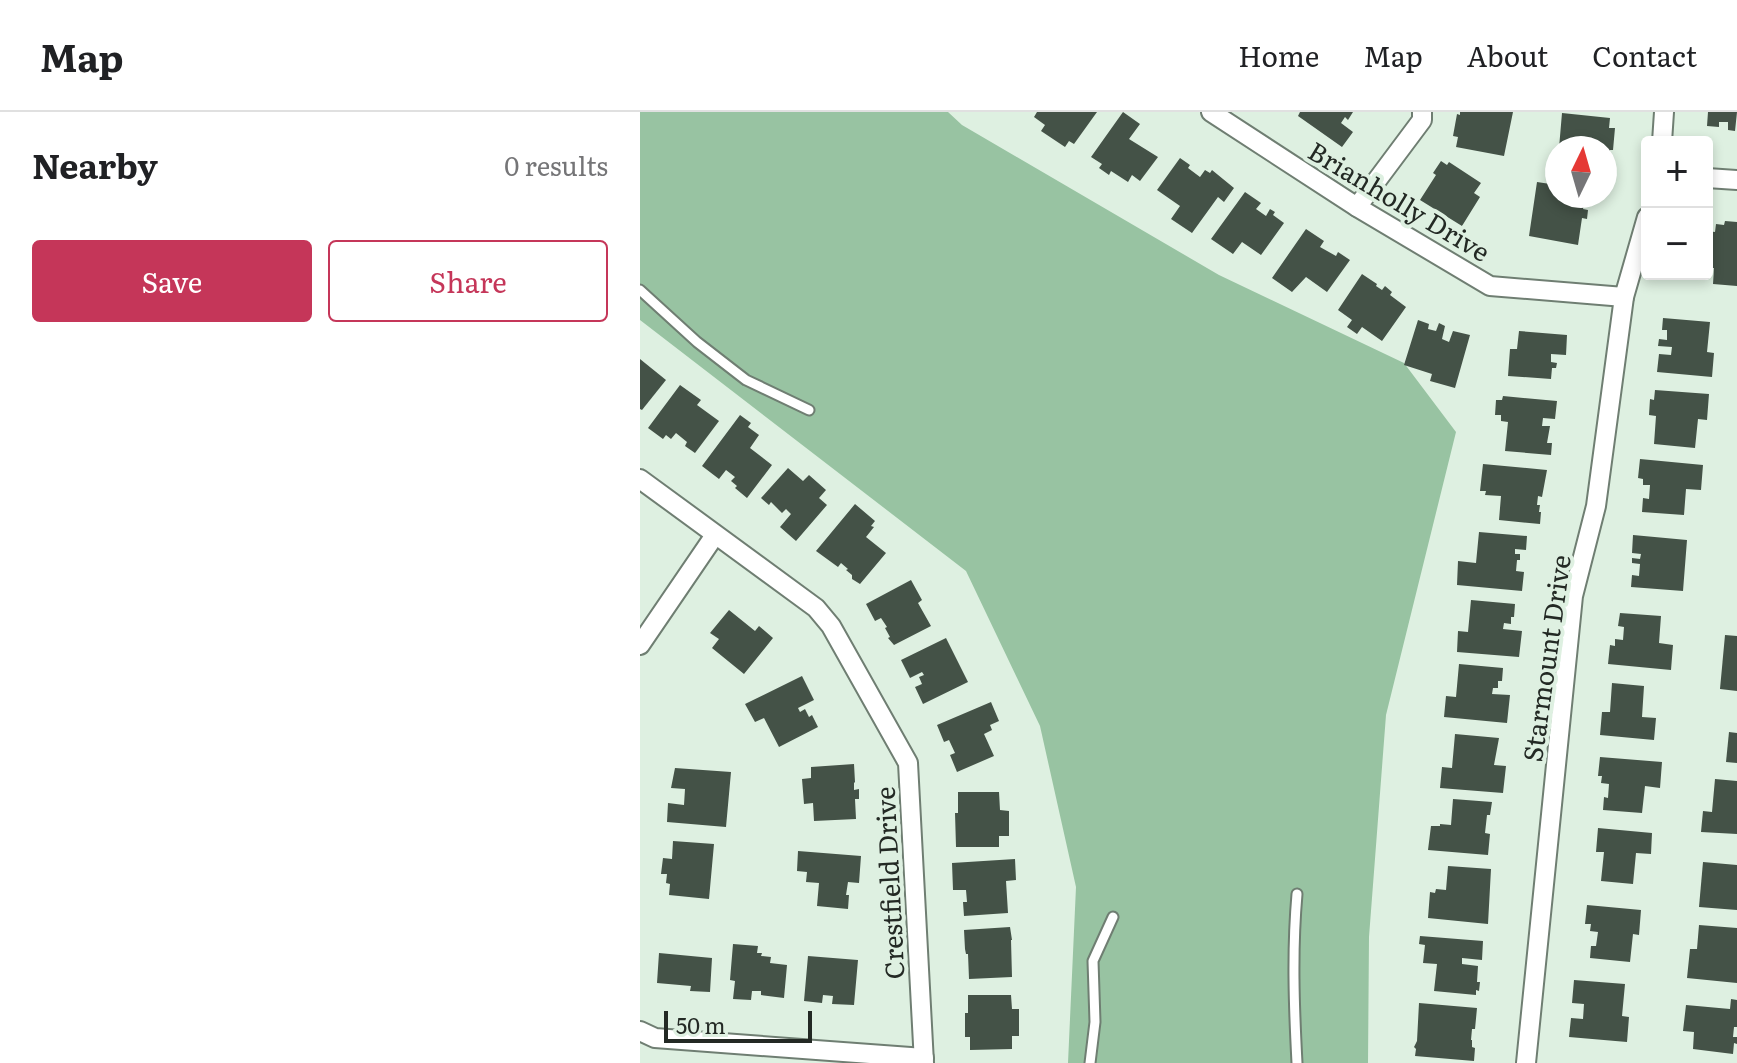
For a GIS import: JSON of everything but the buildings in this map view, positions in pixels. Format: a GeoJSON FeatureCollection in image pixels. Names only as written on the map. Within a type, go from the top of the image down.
{"type":"FeatureCollection","features":[{"type":"Feature","properties":{"kind":"street","name":"Brianholly Drive"},"geometry":{"type":"LineString","coordinates":[[1211,112],[1357,207],[1490,286],[1624,297]]}},
{"type":"Feature","properties":{"kind":"street"},"geometry":{"type":"LineString","coordinates":[[1357,207],[1422,120],[1422,112]]}},
{"type":"Feature","properties":{"kind":"street"},"geometry":{"type":"LineString","coordinates":[[1662,136],[1664,112]]}},
{"type":"Feature","properties":{"kind":"street"},"geometry":{"type":"LineString","coordinates":[[1713,178],[1737,180]]}},
{"type":"Feature","properties":{"kind":"street","name":"Starmount Drive"},"geometry":{"type":"LineString","coordinates":[[1526,1063],[1573,596],[1596,506],[1624,297],[1641,238]]}},
{"type":"Feature","properties":{"kind":"street","name":"Crestfield Drive"},"geometry":{"type":"LineString","coordinates":[[640,479],[816,608],[831,626],[908,763],[924,1060]]}},
{"type":"Feature","properties":{"kind":"street"},"geometry":{"type":"LineString","coordinates":[[640,645],[715,535]]}},
{"type":"Feature","properties":{"kind":"street"},"geometry":{"type":"LineString","coordinates":[[640,1031],[655,1038],[924,1060]]}},
{"type":"Feature","properties":{"kind":"lane"},"geometry":{"type":"LineString","coordinates":[[640,290],[697,342],[746,380],[809,410]]}},
{"type":"Feature","properties":{"kind":"lane"},"geometry":{"type":"LineString","coordinates":[[1297,894],[1293,983],[1297,1063]]}},
{"type":"Feature","properties":{"kind":"lane"},"geometry":{"type":"LineString","coordinates":[[1090,1063],[1095,1022],[1093,961],[1113,917]]}},
{"type":"Feature","properties":{"kind":"green space"},"geometry":{"type":"Polygon","coordinates":[[[640,112],[948,112],[962,125],[1219,275],[1404,363],[1456,432],[1386,715],[1369,937],[1368,1063],[1068,1063],[1076,887],[1040,726],[966,571],[640,320],[640,112]]]}}]}
